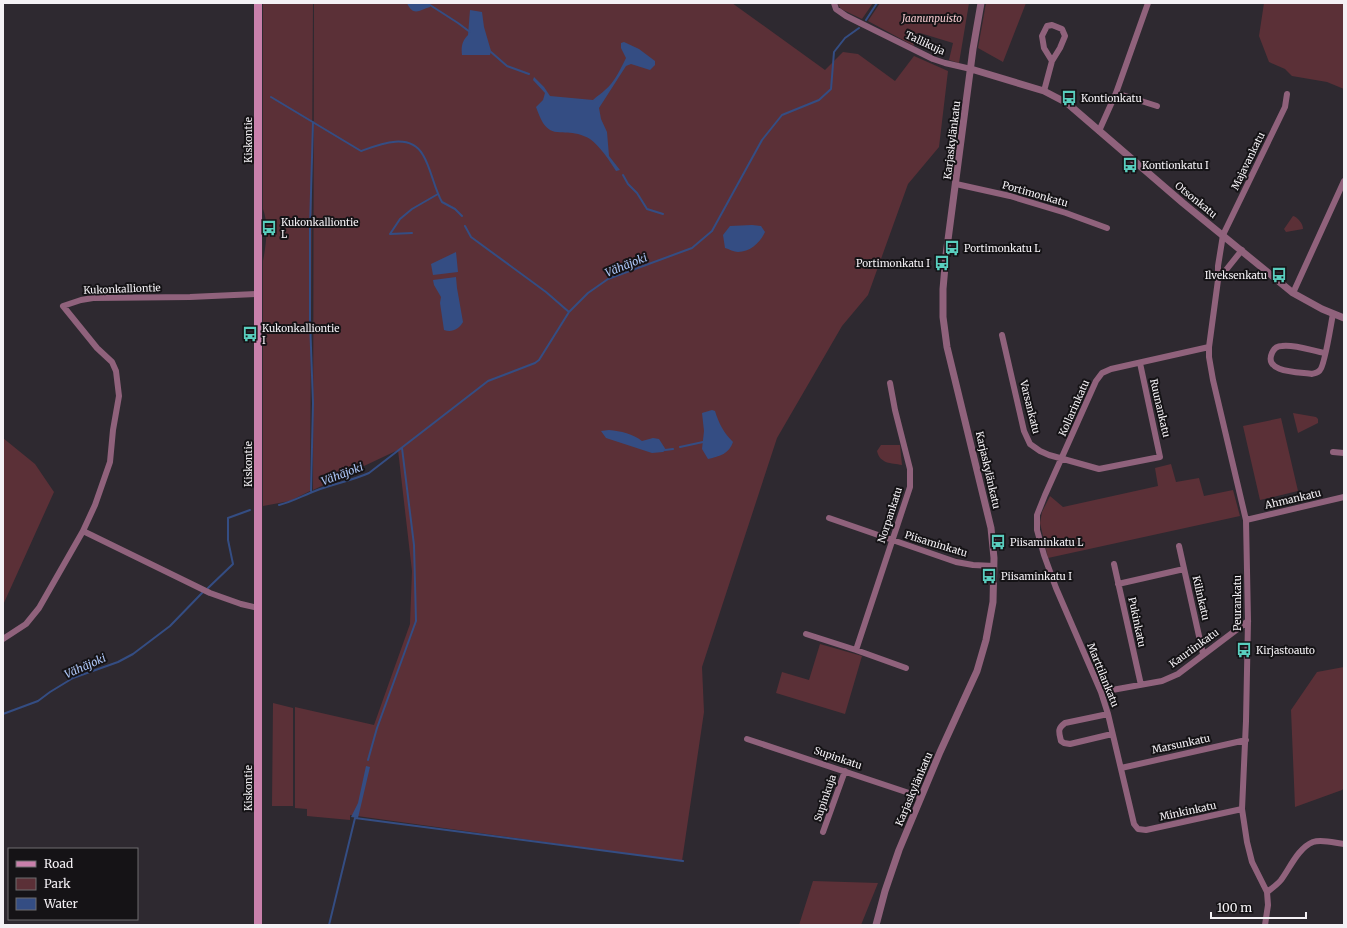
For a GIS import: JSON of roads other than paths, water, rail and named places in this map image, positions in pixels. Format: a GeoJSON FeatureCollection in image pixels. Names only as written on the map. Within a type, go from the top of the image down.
{"type":"FeatureCollection","features":[{"type":"Feature","properties":{"kind":"main road","name":"Kiskontie"},"geometry":{"type":"LineString","coordinates":[[258,3],[258,925]]}},
{"type":"Feature","properties":{"kind":"street","name":"Tallikuja"},"geometry":{"type":"LineString","coordinates":[[834,3],[836,9],[846,16],[933,59],[971,68]]}},
{"type":"Feature","properties":{"kind":"street","name":"Karjaskylänkatu"},"geometry":{"type":"LineString","coordinates":[[876,925],[891,871],[940,752],[977,672],[990,620],[993,594],[994,566],[990,521],[947,347],[943,317],[943,289],[971,68],[981,3]]}},
{"type":"Feature","properties":{"kind":"street"},"geometry":{"type":"LineString","coordinates":[[1099,131],[1116,93],[1148,3]]}},
{"type":"Feature","properties":{"kind":"street"},"geometry":{"type":"LineString","coordinates":[[1044,91],[1052,61],[1065,36],[1062,30],[1052,25],[1047,26],[1042,36],[1044,48],[1052,61]]}},
{"type":"Feature","properties":{"kind":"street","name":"Otsonkatu"},"geometry":{"type":"LineString","coordinates":[[971,68],[1044,91],[1067,104],[1167,190],[1293,293],[1333,314],[1344,318]]}},
{"type":"Feature","properties":{"kind":"street"},"geometry":{"type":"LineString","coordinates":[[1116,93],[1157,106]]}},
{"type":"Feature","properties":{"kind":"street","name":"Majavankatu"},"geometry":{"type":"LineString","coordinates":[[1223,235],[1285,107],[1287,94]]}},
{"type":"Feature","properties":{"kind":"street"},"geometry":{"type":"LineString","coordinates":[[1293,293],[1344,181]]}},
{"type":"Feature","properties":{"kind":"street","name":"Portimonkatu"},"geometry":{"type":"LineString","coordinates":[[956,184],[1010,196],[1066,213],[1107,228]]}},
{"type":"Feature","properties":{"kind":"street","name":"Peurankatu"},"geometry":{"type":"LineString","coordinates":[[1223,235],[1209,347],[1213,380],[1246,520],[1248,621],[1246,740],[1242,810],[1252,862],[1267,892],[1268,905],[1265,925]]}},
{"type":"Feature","properties":{"kind":"street"},"geometry":{"type":"LineString","coordinates":[[1218,280],[1242,250]]}},
{"type":"Feature","properties":{"kind":"street","name":"Kukonkalliontie"},"geometry":{"type":"LineString","coordinates":[[3,639],[26,624],[39,608],[84,531],[110,462],[119,396],[116,371],[112,362],[97,348],[63,306],[93,298],[190,297],[258,294]]}},
{"type":"Feature","properties":{"kind":"street"},"geometry":{"type":"LineString","coordinates":[[1325,353],[1288,345],[1280,346],[1274,348],[1271,359],[1272,365],[1278,369],[1312,374],[1317,373],[1322,367],[1325,353],[1333,314]]}},
{"type":"Feature","properties":{"kind":"street","name":"Varsankatu"},"geometry":{"type":"LineString","coordinates":[[1002,335],[1024,431],[1032,446],[1049,455],[1099,470],[1160,457]]}},
{"type":"Feature","properties":{"kind":"street","name":"Kollarinkatu"},"geometry":{"type":"LineString","coordinates":[[1044,555],[1037,530],[1037,515],[1100,376],[1108,370],[1209,347]]}},
{"type":"Feature","properties":{"kind":"street","name":"Ruunankatu"},"geometry":{"type":"LineString","coordinates":[[1140,363],[1160,457]]}},
{"type":"Feature","properties":{"kind":"street","name":"Norpankatu"},"geometry":{"type":"LineString","coordinates":[[856,650],[910,486],[910,469],[895,410],[890,383]]}},
{"type":"Feature","properties":{"kind":"street"},"geometry":{"type":"LineString","coordinates":[[1333,452],[1344,453]]}},
{"type":"Feature","properties":{"kind":"street","name":"Ahmankatu"},"geometry":{"type":"LineString","coordinates":[[1246,520],[1344,497]]}},
{"type":"Feature","properties":{"kind":"street","name":"Piisaminkatu"},"geometry":{"type":"LineString","coordinates":[[829,518],[956,562],[972,565],[994,566]]}},
{"type":"Feature","properties":{"kind":"street"},"geometry":{"type":"LineString","coordinates":[[84,531],[210,593],[241,604],[258,608]]}},
{"type":"Feature","properties":{"kind":"street","name":"Kilinkatu"},"geometry":{"type":"LineString","coordinates":[[1179,546],[1203,654]]}},
{"type":"Feature","properties":{"kind":"street","name":"Marttilankatu"},"geometry":{"type":"LineString","coordinates":[[1044,555],[1056,588],[1101,692],[1108,714],[1134,824],[1138,829]]}},
{"type":"Feature","properties":{"kind":"street","name":"Pukinkatu"},"geometry":{"type":"LineString","coordinates":[[1114,564],[1141,685]]}},
{"type":"Feature","properties":{"kind":"street","name":"Kilinkatu"},"geometry":{"type":"LineString","coordinates":[[1118,584],[1184,569]]}},
{"type":"Feature","properties":{"kind":"street","name":"Kauriinkatu"},"geometry":{"type":"LineString","coordinates":[[1101,692],[1162,681],[1178,674],[1248,621]]}},
{"type":"Feature","properties":{"kind":"street"},"geometry":{"type":"LineString","coordinates":[[806,634],[906,668]]}},
{"type":"Feature","properties":{"kind":"street"},"geometry":{"type":"LineString","coordinates":[[1108,714],[1065,723],[1060,726],[1059,731],[1061,741],[1064,744],[1070,744],[1112,734]]}},
{"type":"Feature","properties":{"kind":"street","name":"Supinkatu"},"geometry":{"type":"LineString","coordinates":[[748,739],[922,797]]}},
{"type":"Feature","properties":{"kind":"street","name":"Marsunkatu"},"geometry":{"type":"LineString","coordinates":[[1121,768],[1246,740]]}},
{"type":"Feature","properties":{"kind":"street","name":"Supinkuja"},"geometry":{"type":"LineString","coordinates":[[823,832],[845,772]]}},
{"type":"Feature","properties":{"kind":"street","name":"Minkinkatu"},"geometry":{"type":"LineString","coordinates":[[1138,829],[1146,830],[1242,810]]}},
{"type":"Feature","properties":{"kind":"street"},"geometry":{"type":"LineString","coordinates":[[1267,892],[1280,882],[1300,852],[1313,842],[1322,841],[1344,844]]}},
{"type":"Feature","properties":{"kind":"water"},"geometry":{"type":"Polygon","coordinates":[[[407,3],[430,3],[430,7],[420,11],[414,11],[407,3]]]}},
{"type":"Feature","properties":{"kind":"water"},"geometry":{"type":"Polygon","coordinates":[[[470,10],[482,12],[484,27],[491,51],[490,55],[462,55],[462,44],[468,35],[470,10]]]}},
{"type":"Feature","properties":{"kind":"water"},"geometry":{"type":"Polygon","coordinates":[[[624,42],[639,49],[655,61],[655,65],[650,70],[631,64],[626,66],[599,108],[601,119],[607,132],[609,156],[620,170],[616,171],[601,149],[590,139],[575,133],[553,131],[546,126],[536,107],[543,100],[545,93],[533,80],[534,77],[544,87],[550,96],[593,100],[608,87],[620,71],[626,58],[621,48],[621,43],[624,42]]]}},
{"type":"Feature","properties":{"kind":"water"},"geometry":{"type":"Polygon","coordinates":[[[730,226],[761,226],[765,232],[754,246],[742,252],[735,252],[725,248],[723,235],[730,226]]]}},
{"type":"Feature","properties":{"kind":"water"},"geometry":{"type":"Polygon","coordinates":[[[456,252],[458,272],[433,275],[431,264],[456,252]]]}},
{"type":"Feature","properties":{"kind":"water"},"geometry":{"type":"Polygon","coordinates":[[[456,277],[463,322],[455,330],[447,331],[444,330],[440,303],[441,297],[434,285],[433,280],[456,277]]]}},
{"type":"Feature","properties":{"kind":"water"},"geometry":{"type":"Polygon","coordinates":[[[712,410],[715,411],[722,428],[733,442],[726,452],[708,459],[702,449],[704,431],[702,413],[712,410]]]}},
{"type":"Feature","properties":{"kind":"water"},"geometry":{"type":"Polygon","coordinates":[[[609,430],[627,433],[642,441],[653,438],[659,439],[666,450],[663,452],[652,453],[606,438],[601,431],[609,430]]]}},
{"type":"Feature","properties":{"kind":"water"},"geometry":{"type":"Polygon","coordinates":[[[366,766],[370,767],[358,818],[351,817],[358,803],[366,766]]]}},
{"type":"Feature","properties":{"kind":"waterway","name":"Vähäjoki"},"geometry":{"type":"LineString","coordinates":[[866,20],[877,3]]}},
{"type":"Feature","properties":{"kind":"waterway"},"geometry":{"type":"LineString","coordinates":[[430,5],[470,32]]}},
{"type":"Feature","properties":{"kind":"waterway","name":"Vähäjoki"},"geometry":{"type":"LineString","coordinates":[[279,505],[369,473],[488,381],[535,363],[539,360],[569,312],[588,293],[608,279],[692,248],[712,231],[762,140],[782,115],[819,100],[831,89],[834,52],[845,38],[859,28]]}},
{"type":"Feature","properties":{"kind":"waterway"},"geometry":{"type":"LineString","coordinates":[[491,52],[507,66],[529,74]]}},
{"type":"Feature","properties":{"kind":"waterway"},"geometry":{"type":"LineString","coordinates":[[271,97],[361,151],[377,145],[394,142],[403,142],[417,148],[426,160],[442,202],[455,209],[462,216]]}},
{"type":"Feature","properties":{"kind":"waterway"},"geometry":{"type":"LineString","coordinates":[[311,491],[313,403],[310,320],[310,228],[313,122]]}},
{"type":"Feature","properties":{"kind":"waterway"},"geometry":{"type":"LineString","coordinates":[[623,175],[647,209],[663,214]]}},
{"type":"Feature","properties":{"kind":"waterway"},"geometry":{"type":"LineString","coordinates":[[412,233],[390,234],[400,219],[412,209],[438,194]]}},
{"type":"Feature","properties":{"kind":"waterway"},"geometry":{"type":"LineString","coordinates":[[465,226],[471,237],[546,292],[569,312]]}},
{"type":"Feature","properties":{"kind":"waterway"},"geometry":{"type":"LineString","coordinates":[[680,447],[703,442]]}},
{"type":"Feature","properties":{"kind":"waterway"},"geometry":{"type":"LineString","coordinates":[[368,760],[377,728],[416,621],[414,545],[402,448]]}},
{"type":"Feature","properties":{"kind":"waterway"},"geometry":{"type":"LineString","coordinates":[[665,450],[673,449]]}},
{"type":"Feature","properties":{"kind":"waterway","name":"Vähäjoki"},"geometry":{"type":"LineString","coordinates":[[208,588],[233,564],[228,540],[228,518],[250,510]]}},
{"type":"Feature","properties":{"kind":"waterway","name":"Vähäjoki"},"geometry":{"type":"LineString","coordinates":[[3,714],[38,701],[73,678],[118,662],[133,654],[170,626],[203,592]]}},
{"type":"Feature","properties":{"kind":"waterway"},"geometry":{"type":"LineString","coordinates":[[329,925],[355,818],[683,861]]}},
{"type":"Feature","properties":{"kind":"place","name":"Kontionkatu"},"geometry":{"type":"Point","coordinates":[1069,98]}},
{"type":"Feature","properties":{"kind":"place","name":"Kontionkatu I"},"geometry":{"type":"Point","coordinates":[1130,165]}},
{"type":"Feature","properties":{"kind":"place","name":"Kukonkalliontie L"},"geometry":{"type":"Point","coordinates":[269,228]}},
{"type":"Feature","properties":{"kind":"place","name":"Portimonkatu L"},"geometry":{"type":"Point","coordinates":[952,248]}},
{"type":"Feature","properties":{"kind":"place","name":"Portimonkatu I"},"geometry":{"type":"Point","coordinates":[942,263]}},
{"type":"Feature","properties":{"kind":"place","name":"Ilveksenkatu"},"geometry":{"type":"Point","coordinates":[1279,275]}},
{"type":"Feature","properties":{"kind":"place","name":"Kukonkalliontie I"},"geometry":{"type":"Point","coordinates":[250,334]}},
{"type":"Feature","properties":{"kind":"place","name":"Piisaminkatu L"},"geometry":{"type":"Point","coordinates":[998,542]}},
{"type":"Feature","properties":{"kind":"place","name":"Piisaminkatu I"},"geometry":{"type":"Point","coordinates":[989,576]}},
{"type":"Feature","properties":{"kind":"place","name":"Kirjastoauto"},"geometry":{"type":"Point","coordinates":[1244,650]}},
{"type":"Feature","properties":{"kind":"park label","name":"Jaanunpuisto"},"geometry":{"type":"Point","coordinates":[932,18]}}]}
